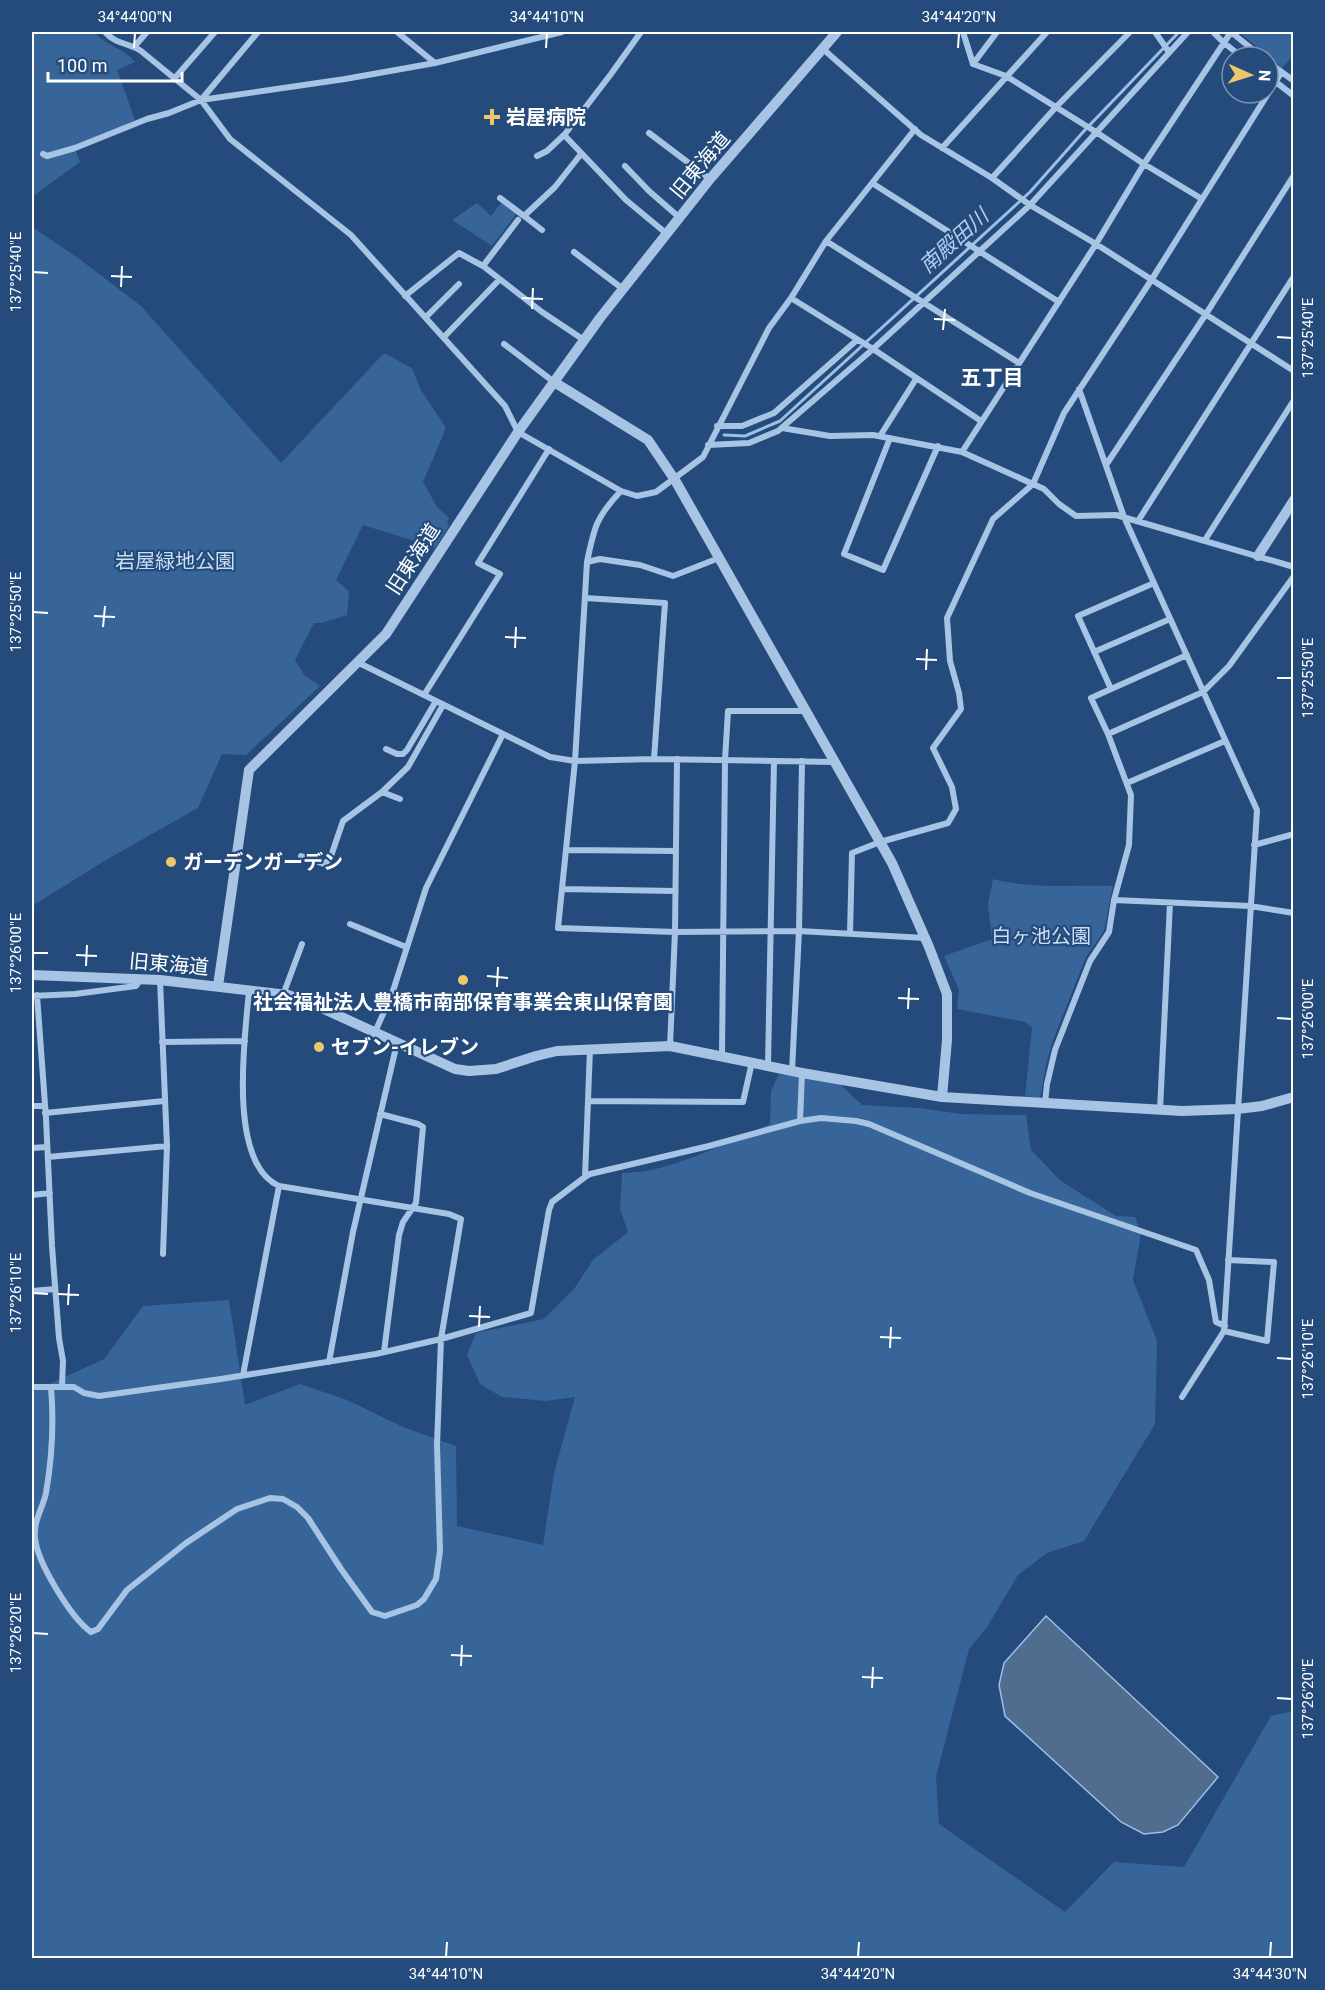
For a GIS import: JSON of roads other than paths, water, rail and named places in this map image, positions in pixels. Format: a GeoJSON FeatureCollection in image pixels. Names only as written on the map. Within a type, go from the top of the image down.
{"type":"FeatureCollection","features":[{"type":"Feature","properties":{"kind":"street"},"geometry":{"type":"LineString","coordinates":[[105,32],[117,42],[134,47],[201,100],[230,139],[351,235],[505,406],[518,432],[621,491],[637,496],[656,492],[703,457],[769,328],[826,241],[915,129]]}},
{"type":"Feature","properties":{"kind":"street"},"geometry":{"type":"LineString","coordinates":[[134,47],[147,32]]}},
{"type":"Feature","properties":{"kind":"street"},"geometry":{"type":"LineString","coordinates":[[174,79],[215,32]]}},
{"type":"Feature","properties":{"kind":"street"},"geometry":{"type":"LineString","coordinates":[[201,100],[258,32]]}},
{"type":"Feature","properties":{"kind":"street"},"geometry":{"type":"LineString","coordinates":[[397,32],[435,63]]}},
{"type":"Feature","properties":{"kind":"street"},"geometry":{"type":"LineString","coordinates":[[43,154],[47,156],[75,148],[201,100],[435,63],[542,34],[562,32]]}},
{"type":"Feature","properties":{"kind":"street"},"geometry":{"type":"LineString","coordinates":[[537,156],[547,151],[565,134],[641,32]]}},
{"type":"Feature","properties":{"kind":"street","name":"旧東海道"},"geometry":{"type":"LineString","coordinates":[[32,975],[160,980],[218,986],[249,770],[386,634],[518,432],[584,340],[710,179],[837,32]]}},
{"type":"Feature","properties":{"kind":"street"},"geometry":{"type":"LineString","coordinates":[[963,32],[973,64]]}},
{"type":"Feature","properties":{"kind":"street"},"geometry":{"type":"LineString","coordinates":[[973,64],[997,32]]}},
{"type":"Feature","properties":{"kind":"street"},"geometry":{"type":"LineString","coordinates":[[942,148],[1047,32]]}},
{"type":"Feature","properties":{"kind":"street"},"geometry":{"type":"LineString","coordinates":[[992,178],[1130,32]]}},
{"type":"Feature","properties":{"kind":"street"},"geometry":{"type":"LineString","coordinates":[[1155,32],[1169,51]]}},
{"type":"Feature","properties":{"kind":"street"},"geometry":{"type":"LineString","coordinates":[[708,445],[749,442],[782,428],[872,349],[922,300],[1029,203],[1094,130],[1188,32]]}},
{"type":"Feature","properties":{"kind":"street"},"geometry":{"type":"LineString","coordinates":[[1213,32],[1227,45]]}},
{"type":"Feature","properties":{"kind":"street"},"geometry":{"type":"LineString","coordinates":[[962,452],[1223,42],[1231,32],[1247,45]]}},
{"type":"Feature","properties":{"kind":"street"},"geometry":{"type":"LineString","coordinates":[[823,49],[915,129],[942,148],[1152,279],[1293,371]]}},
{"type":"Feature","properties":{"kind":"street"},"geometry":{"type":"LineString","coordinates":[[973,64],[1006,76],[1202,199]]}},
{"type":"Feature","properties":{"kind":"street"},"geometry":{"type":"LineString","coordinates":[[1281,73],[1293,81]]}},
{"type":"Feature","properties":{"kind":"street"},"geometry":{"type":"LineString","coordinates":[[1280,85],[1293,96]]}},
{"type":"Feature","properties":{"kind":"street"},"geometry":{"type":"LineString","coordinates":[[850,934],[852,853],[880,842],[948,823],[956,809],[952,787],[933,748],[961,709],[950,661],[946,618],[993,519],[1033,484],[1064,413],[1261,105]]}},
{"type":"Feature","properties":{"kind":"street"},"geometry":{"type":"LineString","coordinates":[[649,133],[710,179]]}},
{"type":"Feature","properties":{"kind":"street"},"geometry":{"type":"LineString","coordinates":[[565,134],[626,200],[667,234]]}},
{"type":"Feature","properties":{"kind":"street"},"geometry":{"type":"LineString","coordinates":[[483,266],[521,218],[555,187],[581,153]]}},
{"type":"Feature","properties":{"kind":"street"},"geometry":{"type":"LineString","coordinates":[[625,166],[680,218]]}},
{"type":"Feature","properties":{"kind":"street"},"geometry":{"type":"LineString","coordinates":[[1106,465],[1206,314],[1293,175]]}},
{"type":"Feature","properties":{"kind":"street"},"geometry":{"type":"LineString","coordinates":[[872,183],[1059,302]]}},
{"type":"Feature","properties":{"kind":"street"},"geometry":{"type":"LineString","coordinates":[[500,198],[521,218],[542,230]]}},
{"type":"Feature","properties":{"kind":"street"},"geometry":{"type":"LineString","coordinates":[[826,241],[1019,363]]}},
{"type":"Feature","properties":{"kind":"street"},"geometry":{"type":"LineString","coordinates":[[574,252],[623,289]]}},
{"type":"Feature","properties":{"kind":"street"},"geometry":{"type":"LineString","coordinates":[[405,296],[459,254],[483,266],[499,280],[584,340]]}},
{"type":"Feature","properties":{"kind":"street"},"geometry":{"type":"LineString","coordinates":[[1138,521],[1293,276]]}},
{"type":"Feature","properties":{"kind":"street"},"geometry":{"type":"LineString","coordinates":[[444,337],[499,280]]}},
{"type":"Feature","properties":{"kind":"street"},"geometry":{"type":"LineString","coordinates":[[426,317],[459,284]]}},
{"type":"Feature","properties":{"kind":"street"},"geometry":{"type":"LineString","coordinates":[[790,298],[872,349],[981,422]]}},
{"type":"Feature","properties":{"kind":"street"},"geometry":{"type":"LineString","coordinates":[[717,426],[742,426],[774,413],[859,341]]}},
{"type":"Feature","properties":{"kind":"street"},"geometry":{"type":"LineString","coordinates":[[504,344],[554,382],[648,440],[675,480],[892,863],[925,938],[946,994],[947,1040],[942,1097]]}},
{"type":"Feature","properties":{"kind":"street"},"geometry":{"type":"LineString","coordinates":[[880,436],[916,379]]}},
{"type":"Feature","properties":{"kind":"street"},"geometry":{"type":"LineString","coordinates":[[1079,389],[1124,517],[1257,810],[1225,1328],[1182,1397]]}},
{"type":"Feature","properties":{"kind":"street"},"geometry":{"type":"LineString","coordinates":[[1205,540],[1293,400]]}},
{"type":"Feature","properties":{"kind":"street"},"geometry":{"type":"LineString","coordinates":[[782,428],[830,436],[880,436],[962,452],[1044,489],[1076,516],[1116,515],[1293,567]]}},
{"type":"Feature","properties":{"kind":"street"},"geometry":{"type":"LineString","coordinates":[[890,438],[844,554],[883,570],[938,446]]}},
{"type":"Feature","properties":{"kind":"street"},"geometry":{"type":"LineString","coordinates":[[424,695],[500,574],[478,563],[549,449]]}},
{"type":"Feature","properties":{"kind":"street"},"geometry":{"type":"LineString","coordinates":[[621,491],[606,507],[593,530],[587,562],[575,761],[558,928],[675,932],[799,931],[925,938]]}},
{"type":"Feature","properties":{"kind":"street"},"geometry":{"type":"LineString","coordinates":[[1258,556],[1293,500]]}},
{"type":"Feature","properties":{"kind":"street"},"geometry":{"type":"LineString","coordinates":[[587,562],[600,559],[640,565],[673,576],[720,558]]}},
{"type":"Feature","properties":{"kind":"street"},"geometry":{"type":"LineString","coordinates":[[1108,734],[1203,692],[1229,666],[1293,576]]}},
{"type":"Feature","properties":{"kind":"street"},"geometry":{"type":"LineString","coordinates":[[1111,689],[1078,616],[1154,583]]}},
{"type":"Feature","properties":{"kind":"street"},"geometry":{"type":"LineString","coordinates":[[585,598],[665,603],[654,759]]}},
{"type":"Feature","properties":{"kind":"street"},"geometry":{"type":"LineString","coordinates":[[1094,652],[1170,619]]}},
{"type":"Feature","properties":{"kind":"street"},"geometry":{"type":"LineString","coordinates":[[1045,1103],[1055,1050],[1090,961],[1109,932],[1114,900],[1129,845],[1131,795],[1108,734],[1091,698],[1187,656]]}},
{"type":"Feature","properties":{"kind":"street"},"geometry":{"type":"LineString","coordinates":[[357,662],[550,758],[575,761],[677,759],[835,762]]}},
{"type":"Feature","properties":{"kind":"street"},"geometry":{"type":"LineString","coordinates":[[386,749],[403,754],[436,701]]}},
{"type":"Feature","properties":{"kind":"street"},"geometry":{"type":"LineString","coordinates":[[301,856],[324,864],[330,859],[344,821],[382,792],[408,767],[443,705]]}},
{"type":"Feature","properties":{"kind":"street"},"geometry":{"type":"LineString","coordinates":[[722,1055],[725,760],[728,711],[806,711]]}},
{"type":"Feature","properties":{"kind":"street"},"geometry":{"type":"LineString","coordinates":[[375,1032],[392,994],[426,888],[503,734]]}},
{"type":"Feature","properties":{"kind":"street"},"geometry":{"type":"LineString","coordinates":[[1127,783],[1226,741]]}},
{"type":"Feature","properties":{"kind":"street"},"geometry":{"type":"LineString","coordinates":[[670,1046],[675,932],[677,759]]}},
{"type":"Feature","properties":{"kind":"street"},"geometry":{"type":"LineString","coordinates":[[768,1065],[774,761]]}},
{"type":"Feature","properties":{"kind":"street"},"geometry":{"type":"LineString","coordinates":[[800,1121],[797,1072],[802,761]]}},
{"type":"Feature","properties":{"kind":"street"},"geometry":{"type":"LineString","coordinates":[[382,792],[400,800]]}},
{"type":"Feature","properties":{"kind":"street"},"geometry":{"type":"LineString","coordinates":[[1254,845],[1293,834]]}},
{"type":"Feature","properties":{"kind":"street"},"geometry":{"type":"LineString","coordinates":[[567,850],[676,851]]}},
{"type":"Feature","properties":{"kind":"street"},"geometry":{"type":"LineString","coordinates":[[563,889],[675,891]]}},
{"type":"Feature","properties":{"kind":"street"},"geometry":{"type":"LineString","coordinates":[[1114,900],[1251,906],[1293,913]]}},
{"type":"Feature","properties":{"kind":"street"},"geometry":{"type":"LineString","coordinates":[[1160,1110],[1170,903]]}},
{"type":"Feature","properties":{"kind":"street"},"geometry":{"type":"LineString","coordinates":[[350,924],[406,947]]}},
{"type":"Feature","properties":{"kind":"street"},"geometry":{"type":"LineString","coordinates":[[283,995],[302,944]]}},
{"type":"Feature","properties":{"kind":"street"},"geometry":{"type":"LineString","coordinates":[[62,1387],[63,1360],[55,1289],[45,1110],[34,995],[75,994],[136,986],[141,979]]}},
{"type":"Feature","properties":{"kind":"street"},"geometry":{"type":"LineString","coordinates":[[160,980],[167,1146],[163,1254]]}},
{"type":"Feature","properties":{"kind":"street"},"geometry":{"type":"LineString","coordinates":[[218,986],[283,995],[313,1004],[455,1069],[469,1071],[496,1069],[557,1052],[670,1046],[797,1072],[942,1097],[1182,1111],[1262,1106],[1293,1097]]}},
{"type":"Feature","properties":{"kind":"street"},"geometry":{"type":"LineString","coordinates":[[51,1386],[51,1458],[45,1496],[37,1518],[35,1537],[40,1557],[57,1589],[82,1626],[91,1632],[98,1629],[127,1590],[186,1543],[237,1509],[270,1498],[283,1499],[297,1507],[308,1518],[372,1612],[385,1616],[417,1605],[424,1599],[436,1579],[440,1551],[437,1444],[441,1339],[461,1219],[449,1214],[279,1186],[266,1177],[250,1150],[243,1112],[249,991]]}},
{"type":"Feature","properties":{"kind":"street"},"geometry":{"type":"LineString","coordinates":[[162,1042],[245,1041]]}},
{"type":"Feature","properties":{"kind":"street"},"geometry":{"type":"LineString","coordinates":[[329,1362],[360,1198],[397,1042]]}},
{"type":"Feature","properties":{"kind":"street"},"geometry":{"type":"LineString","coordinates":[[585,1177],[590,1049]]}},
{"type":"Feature","properties":{"kind":"street"},"geometry":{"type":"LineString","coordinates":[[588,1101],[742,1102],[752,1062]]}},
{"type":"Feature","properties":{"kind":"street"},"geometry":{"type":"LineString","coordinates":[[32,1106],[45,1110],[164,1101]]}},
{"type":"Feature","properties":{"kind":"street"},"geometry":{"type":"LineString","coordinates":[[380,1114],[423,1127],[416,1203],[403,1222],[399,1235],[384,1352]]}},
{"type":"Feature","properties":{"kind":"street"},"geometry":{"type":"LineString","coordinates":[[32,1387],[74,1387],[84,1393],[99,1396],[243,1375],[384,1352],[441,1339],[531,1313],[552,1202],[585,1177],[687,1149],[709,1146],[800,1121],[822,1118],[869,1124],[1030,1193],[1196,1250],[1209,1280],[1216,1322],[1225,1328],[1267,1341],[1274,1262],[1228,1260]]}},
{"type":"Feature","properties":{"kind":"street"},"geometry":{"type":"LineString","coordinates":[[48,1158],[167,1146]]}},
{"type":"Feature","properties":{"kind":"street"},"geometry":{"type":"LineString","coordinates":[[32,1148],[47,1147]]}},
{"type":"Feature","properties":{"kind":"street"},"geometry":{"type":"LineString","coordinates":[[243,1375],[279,1186]]}},
{"type":"Feature","properties":{"kind":"street"},"geometry":{"type":"LineString","coordinates":[[32,1195],[50,1193]]}},
{"type":"Feature","properties":{"kind":"street"},"geometry":{"type":"LineString","coordinates":[[32,1291],[55,1289]]}},
{"type":"Feature","properties":{"kind":"waterway","name":"南殿田川"},"geometry":{"type":"LineString","coordinates":[[724,435],[745,436],[780,421],[1030,192],[1084,131],[1179,32]]}},
{"type":"Feature","properties":{"kind":"place","name":"岩屋病院"},"geometry":{"type":"Point","coordinates":[492,117]}},
{"type":"Feature","properties":{"kind":"place","name":"ガーデンガーデン"},"geometry":{"type":"Point","coordinates":[171,862]}},
{"type":"Feature","properties":{"kind":"place","name":"社会福祉法人豊橋市南部保育事業会東山保育園"},"geometry":{"type":"Point","coordinates":[463,980]}},
{"type":"Feature","properties":{"kind":"place","name":"セブン-イレブン"},"geometry":{"type":"Point","coordinates":[319,1047]}},
{"type":"Feature","properties":{"kind":"district","name":"五丁目"},"geometry":{"type":"Point","coordinates":[992,378]}},
{"type":"Feature","properties":{"kind":"park label","name":"岩屋緑地公園"},"geometry":{"type":"Point","coordinates":[175,561]}},
{"type":"Feature","properties":{"kind":"park label","name":"白ヶ池公園"},"geometry":{"type":"Point","coordinates":[1041,936]}}]}
